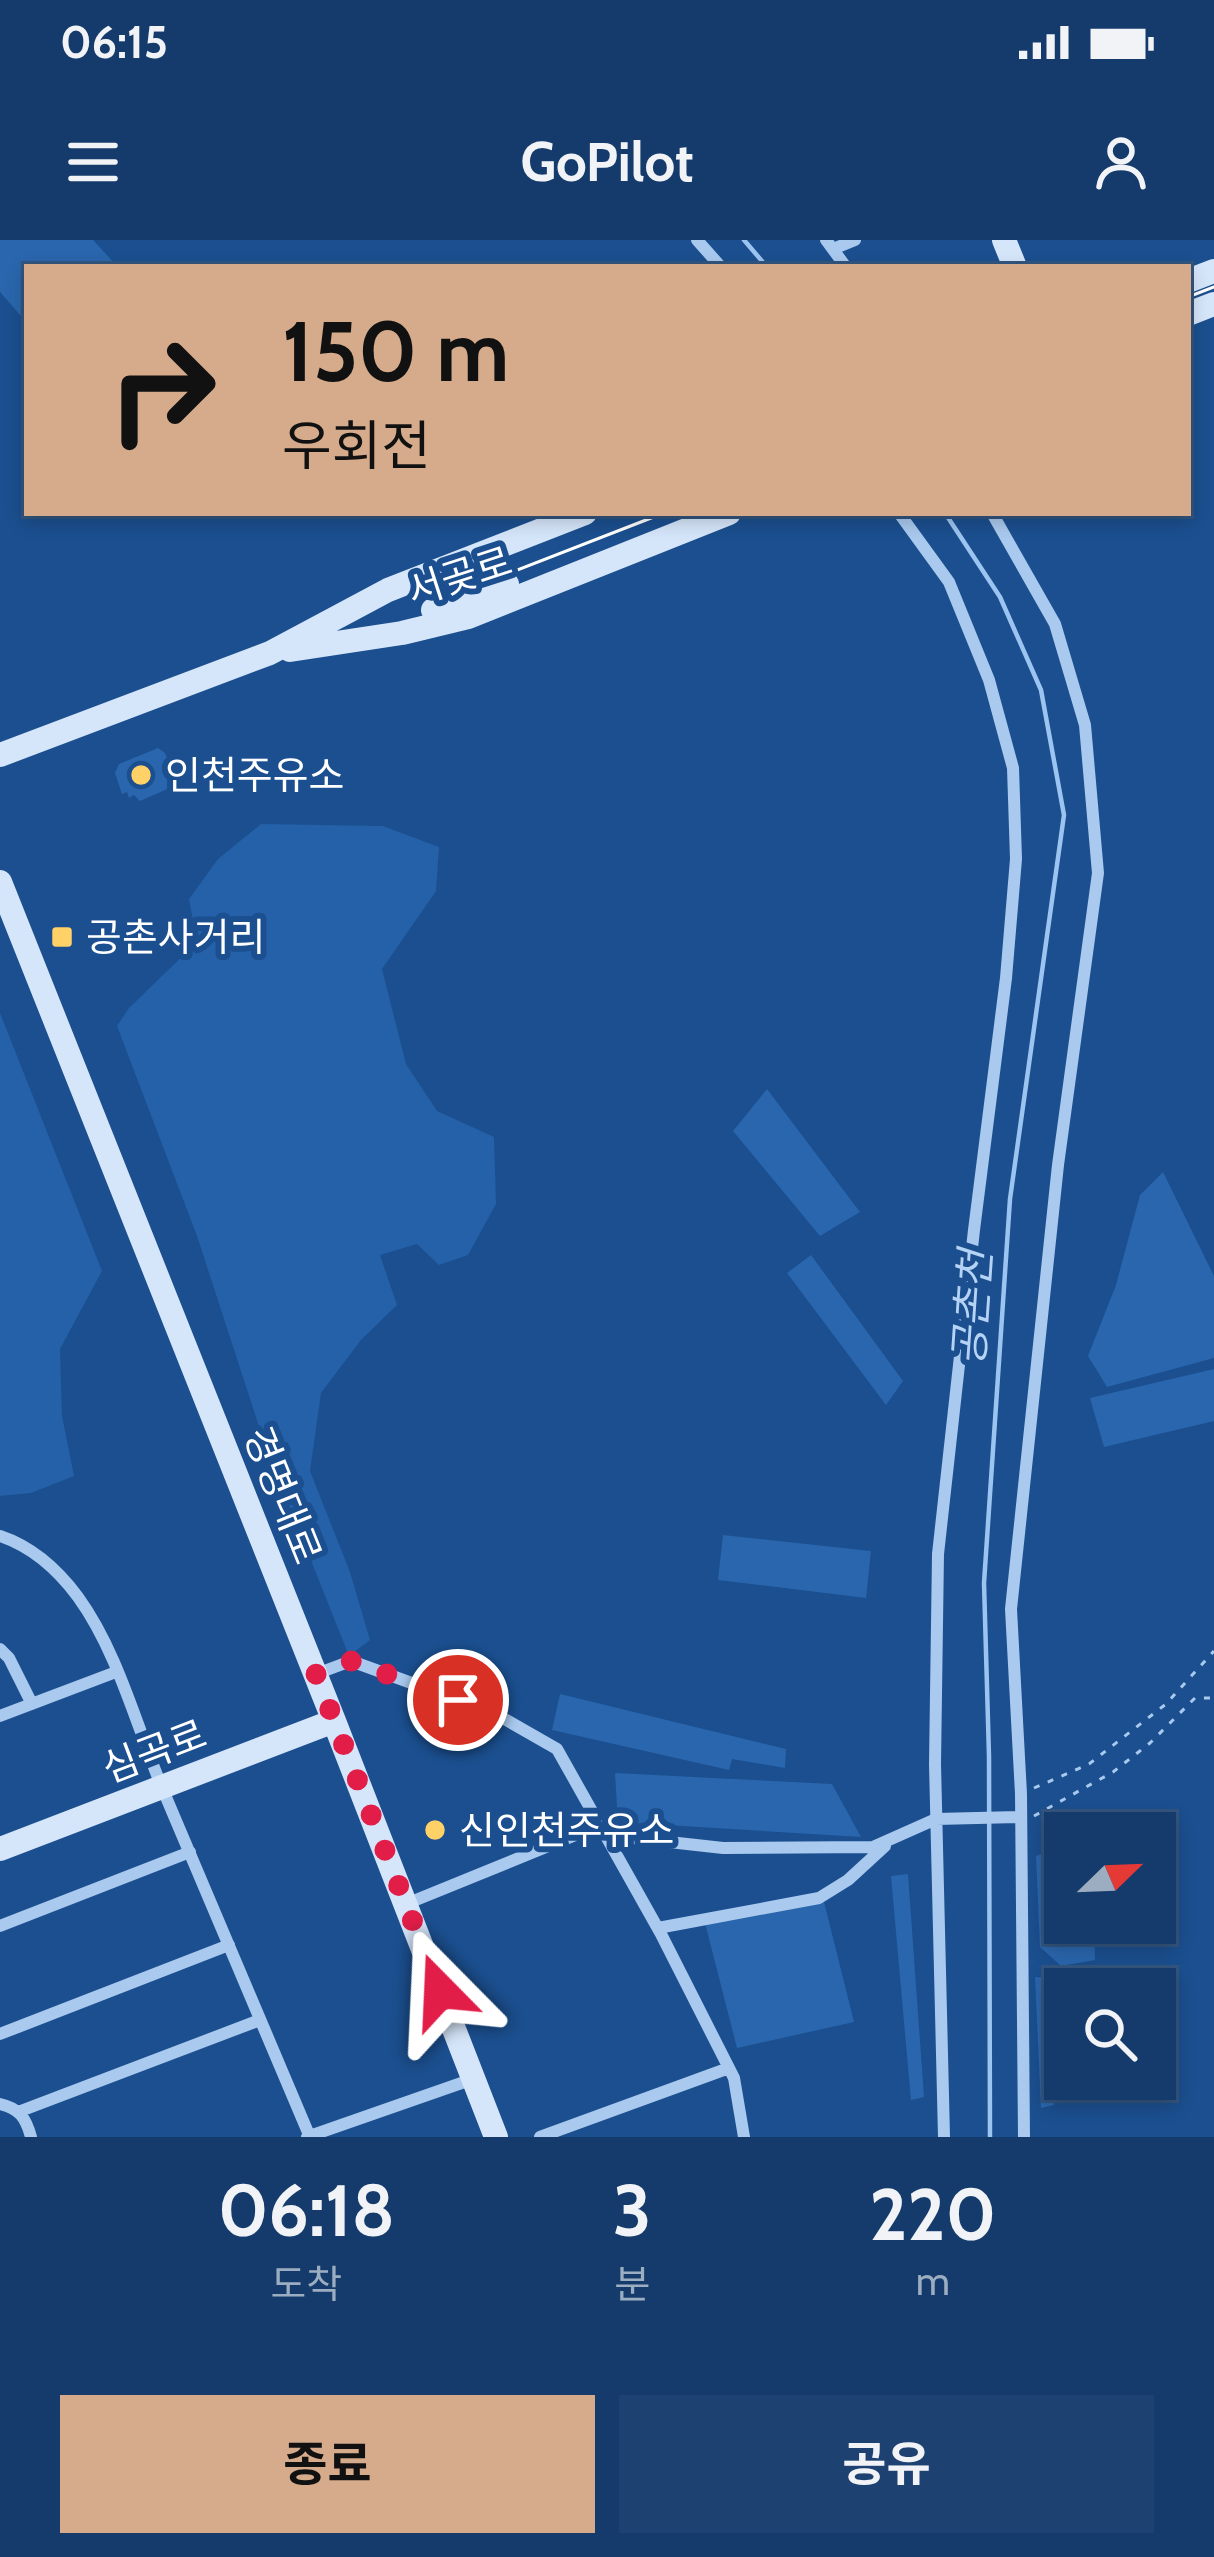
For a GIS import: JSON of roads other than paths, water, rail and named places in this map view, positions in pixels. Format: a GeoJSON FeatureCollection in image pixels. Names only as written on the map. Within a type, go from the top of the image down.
{"type":"FeatureCollection","features":[{"type":"Feature","properties":{"kind":"street"},"geometry":{"type":"LineString","coordinates":[[697,240],[718,264]]}},
{"type":"Feature","properties":{"kind":"street"},"geometry":{"type":"LineString","coordinates":[[829,244],[855,240]]}},
{"type":"Feature","properties":{"kind":"street","name":"서곶로"},"geometry":{"type":"LineString","coordinates":[[280,648],[388,590],[577,516]]}},
{"type":"Feature","properties":{"kind":"street","name":"서곶로"},"geometry":{"type":"LineString","coordinates":[[0,755],[280,648],[440,609],[680,516]]}},
{"type":"Feature","properties":{"kind":"street","name":"서곶로"},"geometry":{"type":"LineString","coordinates":[[280,648],[402,633],[468,617],[721,516]]}},
{"type":"Feature","properties":{"kind":"street"},"geometry":{"type":"LineString","coordinates":[[901,516],[949,582],[989,680],[1013,769],[1016,859],[938,1554],[944,2137]]}},
{"type":"Feature","properties":{"kind":"street"},"geometry":{"type":"LineString","coordinates":[[994,516],[1055,624],[1085,725],[1098,873],[1058,1165],[1011,1610],[1021,1794],[1015,1817],[1024,2137]]}},
{"type":"Feature","properties":{"kind":"street","name":"경명대로"},"geometry":{"type":"LineString","coordinates":[[0,882],[496,2137]]}},
{"type":"Feature","properties":{"kind":"street"},"geometry":{"type":"LineString","coordinates":[[0,1536],[50,1564],[79,1598],[103,1638],[309,2137],[474,2079]]}},
{"type":"Feature","properties":{"kind":"street"},"geometry":{"type":"LineString","coordinates":[[0,1649],[32,1704]]}},
{"type":"Feature","properties":{"kind":"street"},"geometry":{"type":"LineString","coordinates":[[316,1674],[351,1661],[494,1713],[557,1749],[658,1928],[734,2078],[744,2137]]}},
{"type":"Feature","properties":{"kind":"street"},"geometry":{"type":"LineString","coordinates":[[0,1716],[116,1672]]}},
{"type":"Feature","properties":{"kind":"street","name":"심곡로"},"geometry":{"type":"LineString","coordinates":[[0,1849],[334,1721]]}},
{"type":"Feature","properties":{"kind":"street"},"geometry":{"type":"LineString","coordinates":[[406,1904],[603,1830],[723,1848],[873,1847],[940,1819],[1015,1817]]}},
{"type":"Feature","properties":{"kind":"street"},"geometry":{"type":"LineString","coordinates":[[658,1928],[819,1898],[848,1880],[895,1837]]}},
{"type":"Feature","properties":{"kind":"street"},"geometry":{"type":"LineString","coordinates":[[0,1927],[190,1852]]}},
{"type":"Feature","properties":{"kind":"street"},"geometry":{"type":"LineString","coordinates":[[0,2034],[229,1945]]}},
{"type":"Feature","properties":{"kind":"street"},"geometry":{"type":"LineString","coordinates":[[19,2112],[260,2020]]}},
{"type":"Feature","properties":{"kind":"street"},"geometry":{"type":"LineString","coordinates":[[540,2137],[729,2068]]}},
{"type":"Feature","properties":{"kind":"street"},"geometry":{"type":"LineString","coordinates":[[0,2104],[15,2107],[31,2137]]}},
{"type":"Feature","properties":{"kind":"waterway","name":"공촌천"},"geometry":{"type":"LineString","coordinates":[[744,240],[764,264]]}},
{"type":"Feature","properties":{"kind":"waterway","name":"공촌천"},"geometry":{"type":"LineString","coordinates":[[947,516],[1000,597],[1041,690],[1064,815],[1010,1199],[984,1583],[990,2137]]}},
{"type":"Feature","properties":{"kind":"tram line"},"geometry":{"type":"LineString","coordinates":[[1191,296],[1214,287]]}},
{"type":"Feature","properties":{"kind":"tram line"},"geometry":{"type":"LineString","coordinates":[[466,590],[656,516]]}},
{"type":"Feature","properties":{"kind":"place","name":"인천주유소"},"geometry":{"type":"Point","coordinates":[141,775]}},
{"type":"Feature","properties":{"kind":"place","name":"공촌사거리"},"geometry":{"type":"Point","coordinates":[62,937]}},
{"type":"Feature","properties":{"kind":"place","name":"신인천주유소"},"geometry":{"type":"Point","coordinates":[435,1830]}}]}
